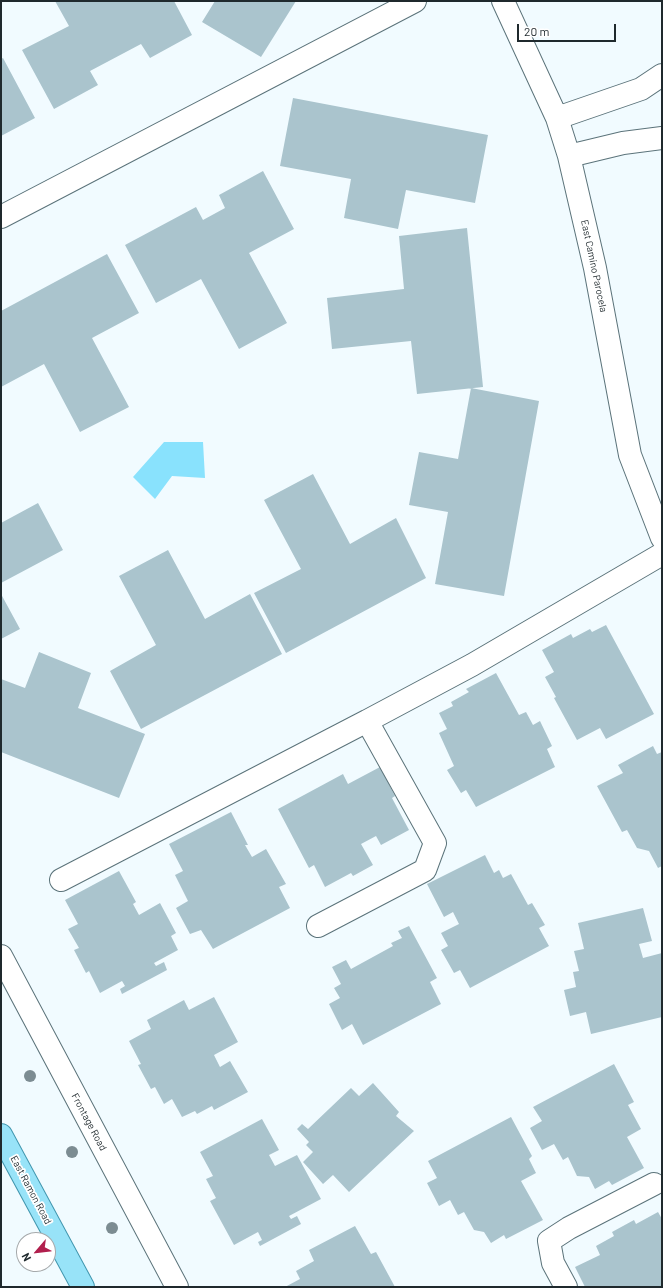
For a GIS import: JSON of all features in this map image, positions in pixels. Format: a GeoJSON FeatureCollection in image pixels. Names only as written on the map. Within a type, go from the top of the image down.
{"type":"FeatureCollection","features":[{"type":"Feature","properties":{"kind":"main road","name":"East Ramon Road"},"geometry":{"type":"LineString","coordinates":[[1,1135],[83,1287]]}},
{"type":"Feature","properties":{"kind":"street"},"geometry":{"type":"LineString","coordinates":[[1,217],[415,1]]}},
{"type":"Feature","properties":{"kind":"street","name":"East Camino Parocela"},"geometry":{"type":"LineString","coordinates":[[503,1],[557,118],[569,156],[595,268],[630,455],[662,538]]}},
{"type":"Feature","properties":{"kind":"street"},"geometry":{"type":"LineString","coordinates":[[557,118],[641,89],[662,75]]}},
{"type":"Feature","properties":{"kind":"street"},"geometry":{"type":"LineString","coordinates":[[569,156],[623,143],[662,138]]}},
{"type":"Feature","properties":{"kind":"street"},"geometry":{"type":"LineString","coordinates":[[61,880],[472,665],[662,554]]}},
{"type":"Feature","properties":{"kind":"street"},"geometry":{"type":"LineString","coordinates":[[318,926],[425,870],[434,843],[367,721]]}},
{"type":"Feature","properties":{"kind":"street","name":"Frontage Road"},"geometry":{"type":"LineString","coordinates":[[1,956],[177,1287]]}},
{"type":"Feature","properties":{"kind":"street"},"geometry":{"type":"LineString","coordinates":[[566,1287],[553,1263],[549,1241],[569,1228],[654,1184]]}},
{"type":"Feature","properties":{"kind":"water"},"geometry":{"type":"Polygon","coordinates":[[[164,442],[203,442],[205,478],[172,476],[155,499],[133,477],[164,442]]]}},
{"type":"Feature","properties":{"kind":"building"},"geometry":{"type":"Polygon","coordinates":[[[55,1],[174,1],[192,35],[150,58],[141,44],[90,71],[98,85],[54,109],[22,50],[69,26],[55,1]]]}},
{"type":"Feature","properties":{"kind":"building"},"geometry":{"type":"Polygon","coordinates":[[[215,1],[296,1],[261,57],[202,22],[215,1]]]}},
{"type":"Feature","properties":{"kind":"building"},"geometry":{"type":"Polygon","coordinates":[[[3,58],[35,118],[1,136],[1,59],[3,58]]]}},
{"type":"Feature","properties":{"kind":"building"},"geometry":{"type":"Polygon","coordinates":[[[293,98],[488,135],[475,203],[406,190],[398,229],[344,218],[351,179],[280,166],[293,98]]]}},
{"type":"Feature","properties":{"kind":"building"},"geometry":{"type":"Polygon","coordinates":[[[263,171],[294,229],[249,253],[287,323],[239,349],[201,279],[156,303],[125,245],[196,207],[203,220],[225,208],[219,195],[263,171]]]}},
{"type":"Feature","properties":{"kind":"building"},"geometry":{"type":"Polygon","coordinates":[[[467,228],[483,387],[417,394],[411,341],[332,349],[327,298],[404,289],[399,236],[467,228]]]}},
{"type":"Feature","properties":{"kind":"building"},"geometry":{"type":"Polygon","coordinates":[[[107,254],[139,313],[92,338],[129,407],[80,432],[44,364],[1,387],[1,311],[107,254]]]}},
{"type":"Feature","properties":{"kind":"building"},"geometry":{"type":"Polygon","coordinates":[[[471,388],[539,401],[504,596],[435,584],[448,512],[409,505],[419,452],[458,459],[471,388]]]}},
{"type":"Feature","properties":{"kind":"building"},"geometry":{"type":"Polygon","coordinates":[[[313,474],[350,544],[396,518],[426,578],[286,653],[254,593],[301,569],[264,500],[313,474]]]}},
{"type":"Feature","properties":{"kind":"building"},"geometry":{"type":"Polygon","coordinates":[[[38,503],[63,550],[1,583],[1,523],[38,503]]]}},
{"type":"Feature","properties":{"kind":"building"},"geometry":{"type":"Polygon","coordinates":[[[168,550],[205,619],[250,594],[282,654],[141,729],[110,671],[156,645],[119,576],[168,550]]]}},
{"type":"Feature","properties":{"kind":"building"},"geometry":{"type":"Polygon","coordinates":[[[1,594],[20,629],[1,639],[1,594]]]}},
{"type":"Feature","properties":{"kind":"building"},"geometry":{"type":"Polygon","coordinates":[[[606,625],[654,714],[606,739],[600,728],[577,740],[554,698],[556,697],[545,677],[554,672],[542,650],[571,634],[573,638],[590,629],[592,632],[606,625]]]}},
{"type":"Feature","properties":{"kind":"building"},"geometry":{"type":"Polygon","coordinates":[[[39,652],[91,673],[78,708],[145,734],[119,798],[1,752],[1,679],[25,688],[39,652]]]}},
{"type":"Feature","properties":{"kind":"building"},"geometry":{"type":"Polygon","coordinates":[[[496,673],[519,715],[526,712],[533,725],[540,721],[552,746],[547,749],[555,767],[476,807],[466,790],[461,793],[447,770],[454,766],[439,733],[447,729],[439,713],[453,706],[451,702],[469,692],[466,689],[496,673]]]}},
{"type":"Feature","properties":{"kind":"building"},"geometry":{"type":"Polygon","coordinates":[[[653,746],[657,754],[662,752],[662,866],[658,868],[649,851],[637,848],[627,830],[622,832],[597,786],[623,773],[618,765],[653,746]]]}},
{"type":"Feature","properties":{"kind":"building"},"geometry":{"type":"Polygon","coordinates":[[[380,767],[395,796],[392,798],[409,830],[381,845],[376,836],[361,844],[373,865],[353,876],[351,873],[325,887],[314,865],[309,868],[278,809],[343,774],[348,784],[380,767]]]}},
{"type":"Feature","properties":{"kind":"building"},"geometry":{"type":"Polygon","coordinates":[[[231,812],[248,845],[245,845],[252,857],[266,849],[286,884],[279,887],[290,908],[213,949],[201,930],[190,934],[176,908],[188,901],[175,875],[183,871],[169,844],[231,812]]]}},
{"type":"Feature","properties":{"kind":"building"},"geometry":{"type":"Polygon","coordinates":[[[485,855],[494,873],[499,870],[503,878],[511,874],[528,905],[532,903],[545,925],[539,928],[549,946],[470,988],[460,970],[454,973],[441,950],[448,946],[441,933],[459,924],[453,912],[444,917],[427,884],[485,855]]]}},
{"type":"Feature","properties":{"kind":"building"},"geometry":{"type":"Polygon","coordinates":[[[119,871],[136,902],[133,904],[139,915],[160,903],[176,933],[171,936],[178,950],[154,963],[156,966],[164,962],[167,970],[122,994],[120,989],[125,986],[122,981],[100,993],[89,971],[86,973],[74,950],[79,948],[68,929],[78,924],[65,900],[119,871]]]}},
{"type":"Feature","properties":{"kind":"building"},"geometry":{"type":"Polygon","coordinates":[[[643,908],[652,941],[639,944],[643,958],[662,953],[662,1017],[591,1034],[586,1012],[570,1016],[564,990],[576,987],[573,972],[579,971],[574,951],[584,949],[578,923],[643,908]]]}},
{"type":"Feature","properties":{"kind":"building"},"geometry":{"type":"Polygon","coordinates":[[[409,926],[437,978],[430,982],[441,1004],[363,1045],[352,1024],[342,1030],[329,1004],[340,998],[334,988],[341,984],[332,967],[346,960],[351,969],[393,946],[391,943],[402,938],[398,931],[409,926]]]}},
{"type":"Feature","properties":{"kind":"building"},"geometry":{"type":"Polygon","coordinates":[[[214,997],[238,1042],[214,1055],[220,1067],[230,1061],[248,1092],[214,1110],[212,1106],[197,1114],[195,1111],[182,1117],[172,1099],[164,1104],[155,1087],[151,1089],[138,1065],[141,1064],[129,1041],[151,1029],[147,1020],[184,1000],[189,1010],[214,997]]]}},
{"type":"Feature","properties":{"kind":"building"},"geometry":{"type":"Polygon","coordinates":[[[614,1064],[634,1102],[628,1105],[641,1129],[627,1137],[644,1168],[612,1185],[609,1181],[595,1189],[589,1177],[577,1176],[568,1157],[563,1160],[554,1144],[542,1150],[530,1128],[542,1121],[533,1107],[614,1064]]]}},
{"type":"Feature","properties":{"kind":"building"},"geometry":{"type":"Polygon","coordinates":[[[373,1083],[399,1112],[396,1116],[414,1131],[349,1192],[333,1175],[323,1184],[303,1162],[313,1152],[306,1145],[309,1142],[297,1129],[302,1124],[308,1129],[351,1088],[359,1096],[373,1083]]]}},
{"type":"Feature","properties":{"kind":"building"},"geometry":{"type":"Polygon","coordinates":[[[511,1117],[532,1156],[529,1159],[536,1173],[521,1181],[543,1220],[506,1239],[504,1235],[491,1243],[484,1232],[474,1230],[464,1212],[458,1215],[450,1200],[439,1206],[427,1183],[437,1178],[428,1161],[511,1117]]]}},
{"type":"Feature","properties":{"kind":"building"},"geometry":{"type":"Polygon","coordinates":[[[262,1119],[279,1150],[269,1155],[275,1166],[297,1155],[321,1199],[289,1216],[291,1219],[297,1216],[301,1224],[260,1246],[258,1242],[262,1240],[258,1232],[234,1245],[210,1201],[216,1198],[206,1179],[213,1176],[200,1152],[262,1119]]]}},
{"type":"Feature","properties":{"kind":"building"},"geometry":{"type":"Polygon","coordinates":[[[658,1212],[662,1219],[662,1287],[585,1287],[575,1267],[600,1255],[596,1246],[614,1236],[612,1232],[634,1220],[636,1224],[658,1212]]]}},
{"type":"Feature","properties":{"kind":"building"},"geometry":{"type":"Polygon","coordinates":[[[355,1226],[371,1254],[376,1252],[395,1287],[285,1287],[300,1279],[296,1271],[314,1261],[309,1250],[355,1226]]]}}]}
